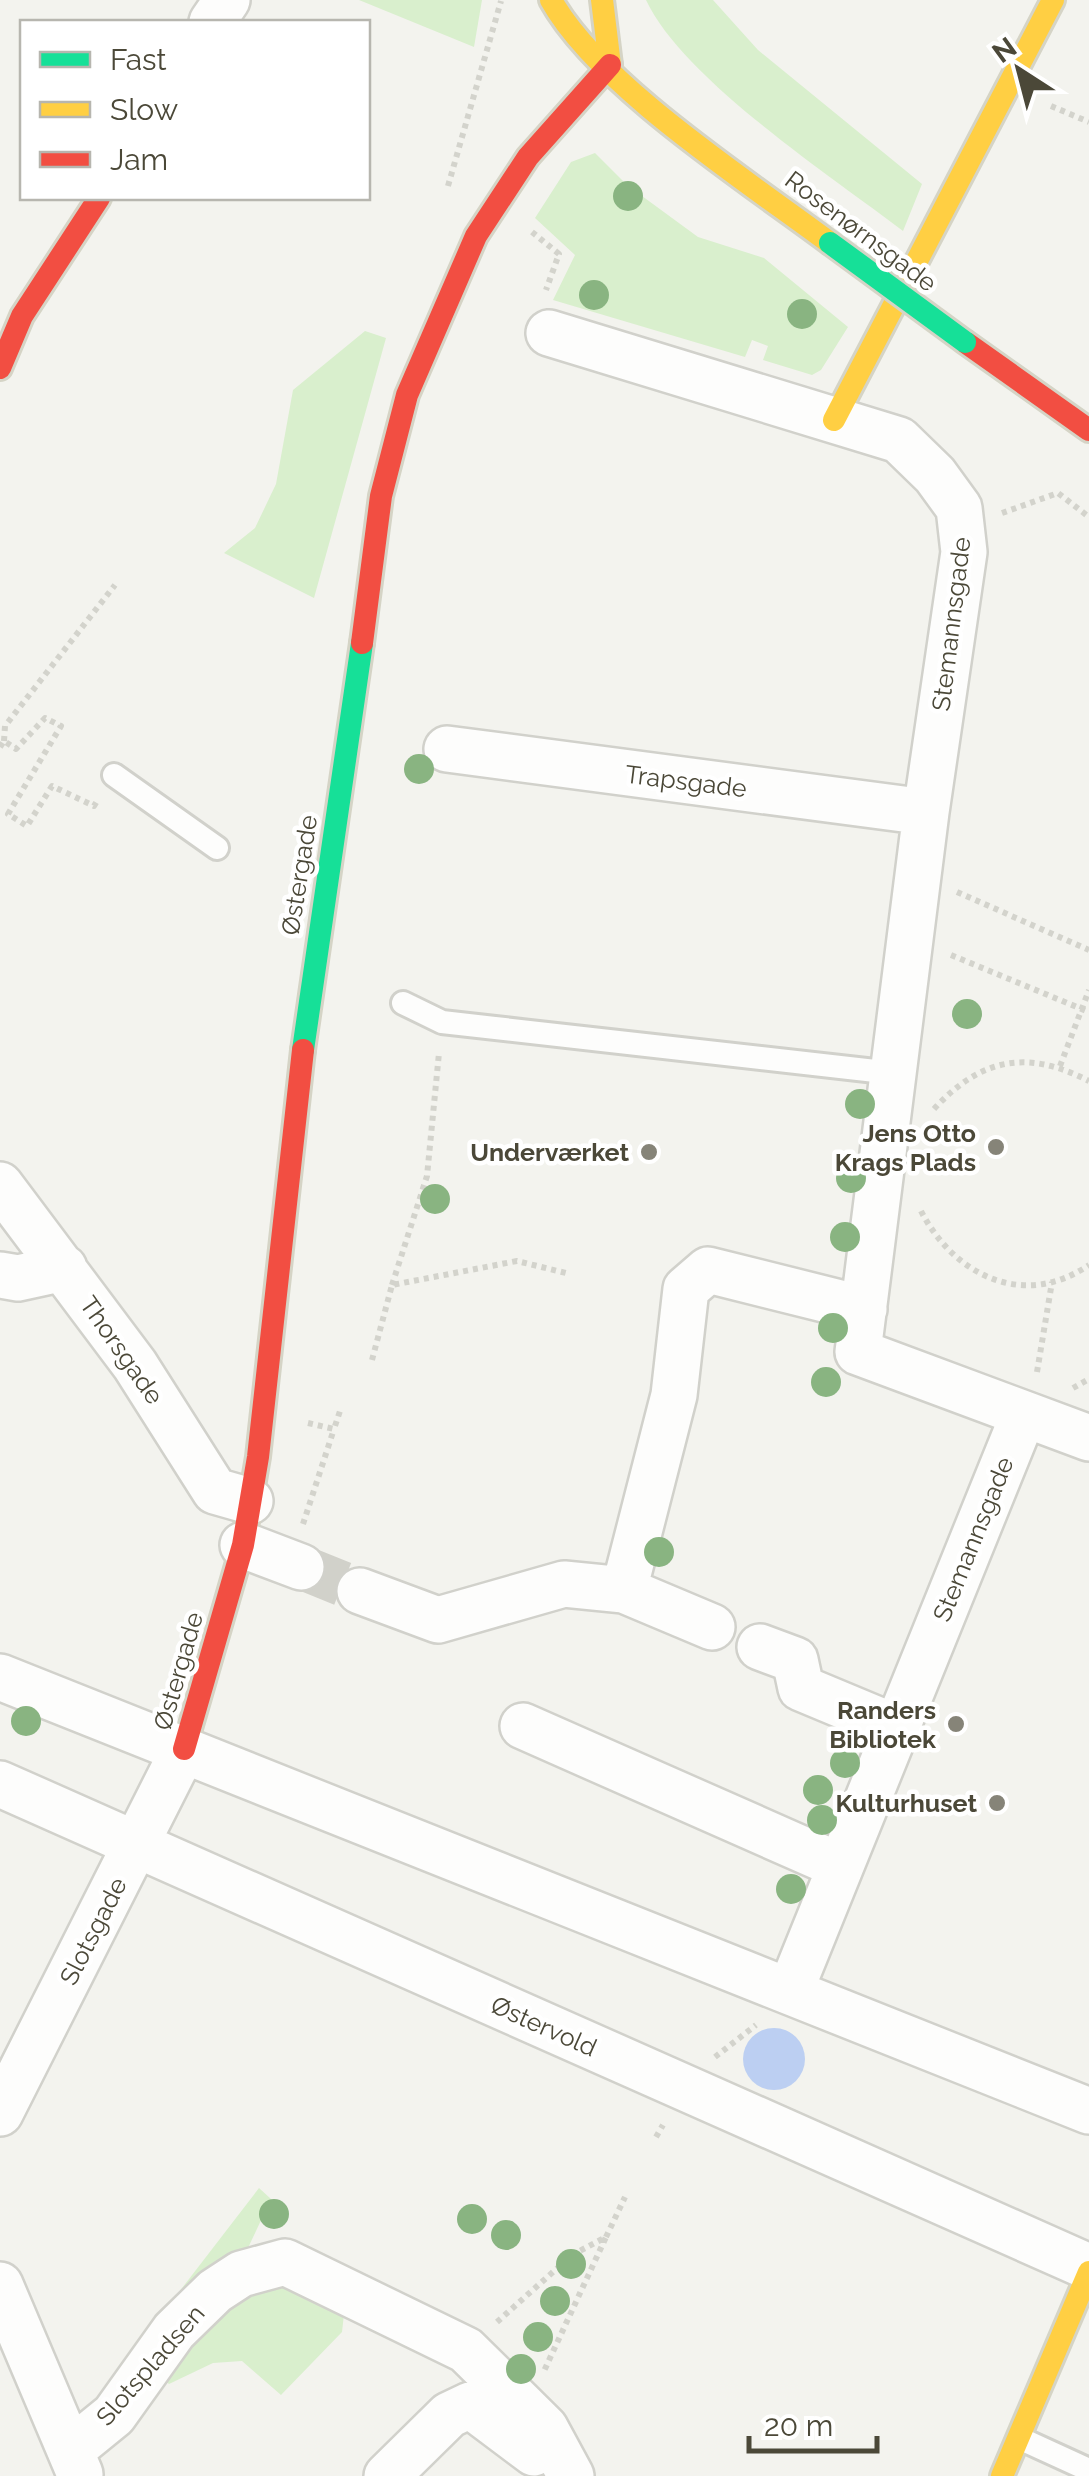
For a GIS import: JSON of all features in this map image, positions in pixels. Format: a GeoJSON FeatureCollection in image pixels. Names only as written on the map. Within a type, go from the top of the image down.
{"type":"FeatureCollection","features":[{"type":"Feature","properties":{"kind":"street","name":"Rosenørnsgade"},"geometry":{"type":"LineString","coordinates":[[551,0],[566,27],[663,117],[1089,430]]}},
{"type":"Feature","properties":{"kind":"street"},"geometry":{"type":"LineString","coordinates":[[602,0],[610,64]]}},
{"type":"Feature","properties":{"kind":"street"},"geometry":{"type":"LineString","coordinates":[[834,420],[1053,0]]}},
{"type":"Feature","properties":{"kind":"street","name":"Østergade"},"geometry":{"type":"LineString","coordinates":[[184,1748],[246,1523],[265,1413],[319,991],[320,866],[351,729],[380,496],[408,395],[476,236],[528,158],[610,64]]}},
{"type":"Feature","properties":{"kind":"street"},"geometry":{"type":"LineString","coordinates":[[0,368],[22,316],[97,200]]}},
{"type":"Feature","properties":{"kind":"street","name":"Stemannsgade"},"geometry":{"type":"LineString","coordinates":[[547,315],[834,420],[900,440],[980,511],[964,552],[926,812],[858,1352],[1057,1427],[897,1728],[791,1989]]}},
{"type":"Feature","properties":{"kind":"street","name":"Trapsgade"},"geometry":{"type":"LineString","coordinates":[[447,749],[926,812]]}},
{"type":"Feature","properties":{"kind":"street","name":"Thorsgade"},"geometry":{"type":"LineString","coordinates":[[0,1185],[135,1365],[215,1491],[296,1565]]}},
{"type":"Feature","properties":{"kind":"street"},"geometry":{"type":"LineString","coordinates":[[0,1274],[18,1278],[64,1268]]}},
{"type":"Feature","properties":{"kind":"street"},"geometry":{"type":"LineString","coordinates":[[624,1590],[674,1395],[686,1289],[708,1270],[864,1309]]}},
{"type":"Feature","properties":{"kind":"street"},"geometry":{"type":"LineString","coordinates":[[360,1591],[438,1620],[564,1584],[624,1590],[712,1627]]}},
{"type":"Feature","properties":{"kind":"street"},"geometry":{"type":"LineString","coordinates":[[760,1647],[795,1660],[801,1688],[897,1728]]}},
{"type":"Feature","properties":{"kind":"street"},"geometry":{"type":"LineString","coordinates":[[0,1678],[791,1989],[1089,2111]]}},
{"type":"Feature","properties":{"kind":"street"},"geometry":{"type":"LineString","coordinates":[[523,1726],[840,1866]]}},
{"type":"Feature","properties":{"kind":"street","name":"Slotsgade"},"geometry":{"type":"LineString","coordinates":[[5,2094],[184,1748]]}},
{"type":"Feature","properties":{"kind":"street","name":"Østervold"},"geometry":{"type":"LineString","coordinates":[[0,1784],[1089,2270]]}},
{"type":"Feature","properties":{"kind":"street","name":"Slotspladsen"},"geometry":{"type":"LineString","coordinates":[[76,2463],[174,2331],[215,2291],[242,2274],[286,2262],[466,2350]]}},
{"type":"Feature","properties":{"kind":"street"},"geometry":{"type":"LineString","coordinates":[[1002,2476],[1089,2270]]}},
{"type":"Feature","properties":{"kind":"street"},"geometry":{"type":"LineString","coordinates":[[0,2285],[76,2463]]}},
{"type":"Feature","properties":{"kind":"street"},"geometry":{"type":"LineString","coordinates":[[466,2350],[544,2428],[568,2474]]}},
{"type":"Feature","properties":{"kind":"street"},"geometry":{"type":"LineString","coordinates":[[387,2476],[449,2416],[470,2404],[524,2447],[568,2474]]}},
{"type":"Feature","properties":{"kind":"lane"},"geometry":{"type":"LineString","coordinates":[[114,774],[217,848]]}},
{"type":"Feature","properties":{"kind":"lane"},"geometry":{"type":"LineString","coordinates":[[403,1003],[442,1022],[894,1074]]}},
{"type":"Feature","properties":{"kind":"lane"},"geometry":{"type":"LineString","coordinates":[[1020,2438],[1089,2470]]}},
{"type":"Feature","properties":{"kind":"path"},"geometry":{"type":"LineString","coordinates":[[476,236],[449,212],[448,188],[501,0]]}},
{"type":"Feature","properties":{"kind":"path"},"geometry":{"type":"LineString","coordinates":[[529,230],[559,254],[547,315]]}},
{"type":"Feature","properties":{"kind":"path"},"geometry":{"type":"LineString","coordinates":[[980,511],[1058,494],[1089,517]]}},
{"type":"Feature","properties":{"kind":"path"},"geometry":{"type":"LineString","coordinates":[[114,774],[94,806],[52,786],[27,826],[8,814],[60,726],[45,718],[16,749],[2,744],[3,725],[116,584]]}},
{"type":"Feature","properties":{"kind":"path"},"geometry":{"type":"LineString","coordinates":[[978,902],[1089,950]]}},
{"type":"Feature","properties":{"kind":"path"},"geometry":{"type":"LineString","coordinates":[[910,938],[1086,1010]]}},
{"type":"Feature","properties":{"kind":"path"},"geometry":{"type":"LineString","coordinates":[[1060,1066],[1086,1010],[1089,990]]}},
{"type":"Feature","properties":{"kind":"path"},"geometry":{"type":"LineString","coordinates":[[372,1360],[427,1176],[442,1022]]}},
{"type":"Feature","properties":{"kind":"path"},"geometry":{"type":"LineString","coordinates":[[925,1126],[933,1110],[958,1084],[989,1067],[1025,1061],[1060,1066],[1089,1080]]}},
{"type":"Feature","properties":{"kind":"path"},"geometry":{"type":"LineString","coordinates":[[917,1194],[935,1239],[958,1262],[987,1278],[1019,1285],[1052,1282],[1089,1265]]}},
{"type":"Feature","properties":{"kind":"path"},"geometry":{"type":"LineString","coordinates":[[392,1285],[517,1261],[570,1274]]}},
{"type":"Feature","properties":{"kind":"path"},"geometry":{"type":"LineString","coordinates":[[1052,1282],[1040,1362],[1057,1427]]}},
{"type":"Feature","properties":{"kind":"path"},"geometry":{"type":"LineString","coordinates":[[296,1565],[334,1429]]}},
{"type":"Feature","properties":{"kind":"path"},"geometry":{"type":"LineString","coordinates":[[682,2088],[687,2078],[786,2002],[791,1989]]}},
{"type":"Feature","properties":{"kind":"path"},"geometry":{"type":"LineString","coordinates":[[527,2409],[625,2197]]}},
{"type":"Feature","properties":{"kind":"path"},"geometry":{"type":"LineString","coordinates":[[466,2350],[572,2255],[606,2237]]}},
{"type":"Feature","properties":{"kind":"green space"},"geometry":{"type":"Polygon","coordinates":[[[359,0],[482,0],[474,47],[359,0]]]}},
{"type":"Feature","properties":{"kind":"green space"},"geometry":{"type":"Polygon","coordinates":[[[646,0],[713,0],[758,50],[922,184],[903,231],[761,125],[725,93],[692,62],[646,0]]]}},
{"type":"Feature","properties":{"kind":"green space"},"geometry":{"type":"Polygon","coordinates":[[[595,153],[627,185],[698,237],[764,258],[848,327],[821,370],[812,375],[763,360],[768,346],[752,340],[745,357],[553,300],[575,255],[535,218],[571,162],[595,153]]]}},
{"type":"Feature","properties":{"kind":"green space"},"geometry":{"type":"Polygon","coordinates":[[[365,331],[386,338],[314,598],[224,553],[255,528],[276,484],[293,390],[365,331]]]}},
{"type":"Feature","properties":{"kind":"green space"},"geometry":{"type":"Polygon","coordinates":[[[259,2188],[271,2199],[247,2250],[159,2318],[259,2188]]]}},
{"type":"Feature","properties":{"kind":"green space"},"geometry":{"type":"Polygon","coordinates":[[[268,2279],[344,2314],[342,2332],[281,2395],[242,2361],[213,2363],[169,2384],[156,2373],[226,2297],[268,2279]]]}},
{"type":"Feature","properties":{"kind":"water"},"geometry":{"type":"Polygon","coordinates":[[[774,2028],[796,2037],[805,2059],[796,2081],[774,2090],[752,2081],[743,2059],[752,2037],[774,2028]]]}},
{"type":"Feature","properties":{"kind":"tunnel"},"geometry":{"type":"LineString","coordinates":[[301,1567],[360,1591]]}},
{"type":"Feature","properties":{"kind":"traffic: fast"},"geometry":{"type":"LineString","coordinates":[[830,243],[965,342]]}},
{"type":"Feature","properties":{"kind":"traffic: fast"},"geometry":{"type":"LineString","coordinates":[[303,1050],[362,643]]}},
{"type":"Feature","properties":{"kind":"traffic: slow"},"geometry":{"type":"LineString","coordinates":[[551,0],[573,32],[639,98],[830,243]]}},
{"type":"Feature","properties":{"kind":"traffic: slow"},"geometry":{"type":"LineString","coordinates":[[602,0],[610,65]]}},
{"type":"Feature","properties":{"kind":"traffic: slow"},"geometry":{"type":"LineString","coordinates":[[834,420],[1053,0]]}},
{"type":"Feature","properties":{"kind":"traffic: slow"},"geometry":{"type":"LineString","coordinates":[[1002,2476],[1089,2272]]}},
{"type":"Feature","properties":{"kind":"traffic: jam"},"geometry":{"type":"LineString","coordinates":[[362,643],[381,496],[407,395],[476,236],[528,157],[610,65]]}},
{"type":"Feature","properties":{"kind":"traffic: jam"},"geometry":{"type":"LineString","coordinates":[[0,368],[22,316],[98,200]]}},
{"type":"Feature","properties":{"kind":"traffic: jam"},"geometry":{"type":"LineString","coordinates":[[965,342],[1089,430]]}},
{"type":"Feature","properties":{"kind":"traffic: jam"},"geometry":{"type":"LineString","coordinates":[[184,1749],[243,1545],[258,1457],[303,1050]]}},
{"type":"Feature","properties":{"kind":"place","name":"Jens Otto Krags Plads"},"geometry":{"type":"Point","coordinates":[996,1147]}},
{"type":"Feature","properties":{"kind":"place","name":"Underværket"},"geometry":{"type":"Point","coordinates":[649,1152]}},
{"type":"Feature","properties":{"kind":"place","name":"Randers Bibliotek"},"geometry":{"type":"Point","coordinates":[956,1724]}},
{"type":"Feature","properties":{"kind":"place","name":"Kulturhuset"},"geometry":{"type":"Point","coordinates":[997,1803]}}]}
